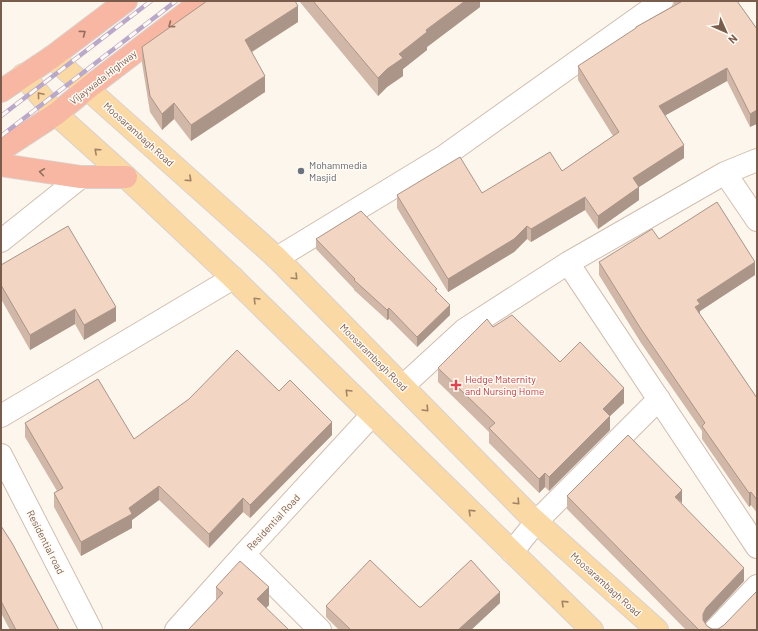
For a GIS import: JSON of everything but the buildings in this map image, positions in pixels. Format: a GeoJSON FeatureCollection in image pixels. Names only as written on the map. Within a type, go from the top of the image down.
{"type":"FeatureCollection","features":[{"type":"Feature","properties":{"kind":"highway"},"geometry":{"type":"LineString","coordinates":[[1,91],[52,57],[126,1]]}},
{"type":"Feature","properties":{"kind":"highway","name":"Vijaywada Highway"},"geometry":{"type":"LineString","coordinates":[[1,150],[56,114],[202,1]]}},
{"type":"Feature","properties":{"kind":"highway"},"geometry":{"type":"LineString","coordinates":[[1,165],[80,177],[126,177]]}},
{"type":"Feature","properties":{"kind":"main road","name":"Moosarambagh Road"},"geometry":{"type":"LineString","coordinates":[[52,57],[277,258],[536,522],[657,630]]}},
{"type":"Feature","properties":{"kind":"main road"},"geometry":{"type":"LineString","coordinates":[[23,75],[56,114],[126,177],[233,278],[592,630]]}},
{"type":"Feature","properties":{"kind":"street"},"geometry":{"type":"LineString","coordinates":[[277,258],[443,157],[662,1]]}},
{"type":"Feature","properties":{"kind":"street"},"geometry":{"type":"LineString","coordinates":[[403,386],[464,330],[568,263],[726,173],[757,160]]}},
{"type":"Feature","properties":{"kind":"street"},"geometry":{"type":"LineString","coordinates":[[726,173],[757,220]]}},
{"type":"Feature","properties":{"kind":"street"},"geometry":{"type":"LineString","coordinates":[[1,241],[80,177]]}},
{"type":"Feature","properties":{"kind":"street"},"geometry":{"type":"LineString","coordinates":[[568,263],[757,547]]}},
{"type":"Feature","properties":{"kind":"street"},"geometry":{"type":"LineString","coordinates":[[1,416],[233,278]]}},
{"type":"Feature","properties":{"kind":"street"},"geometry":{"type":"LineString","coordinates":[[512,552],[536,522],[659,400]]}},
{"type":"Feature","properties":{"kind":"street","name":"Residential Road"},"geometry":{"type":"LineString","coordinates":[[176,630],[372,415]]}},
{"type":"Feature","properties":{"kind":"street","name":"Residential road"},"geometry":{"type":"LineString","coordinates":[[1,454],[91,630]]}},
{"type":"Feature","properties":{"kind":"street"},"geometry":{"type":"LineString","coordinates":[[244,554],[320,630]]}},
{"type":"Feature","properties":{"kind":"street"},"geometry":{"type":"LineString","coordinates":[[715,630],[757,586]]}},
{"type":"Feature","properties":{"kind":"railway"},"geometry":{"type":"LineString","coordinates":[[1,116],[151,1]]}},
{"type":"Feature","properties":{"kind":"railway"},"geometry":{"type":"LineString","coordinates":[[1,136],[176,1]]}},
{"type":"Feature","properties":{"kind":"place","name":"Mohammedia Masjid"},"geometry":{"type":"Point","coordinates":[301,171]}},
{"type":"Feature","properties":{"kind":"place","name":"Hedge Maternity and Nursing Home"},"geometry":{"type":"Point","coordinates":[456,385]}}]}
